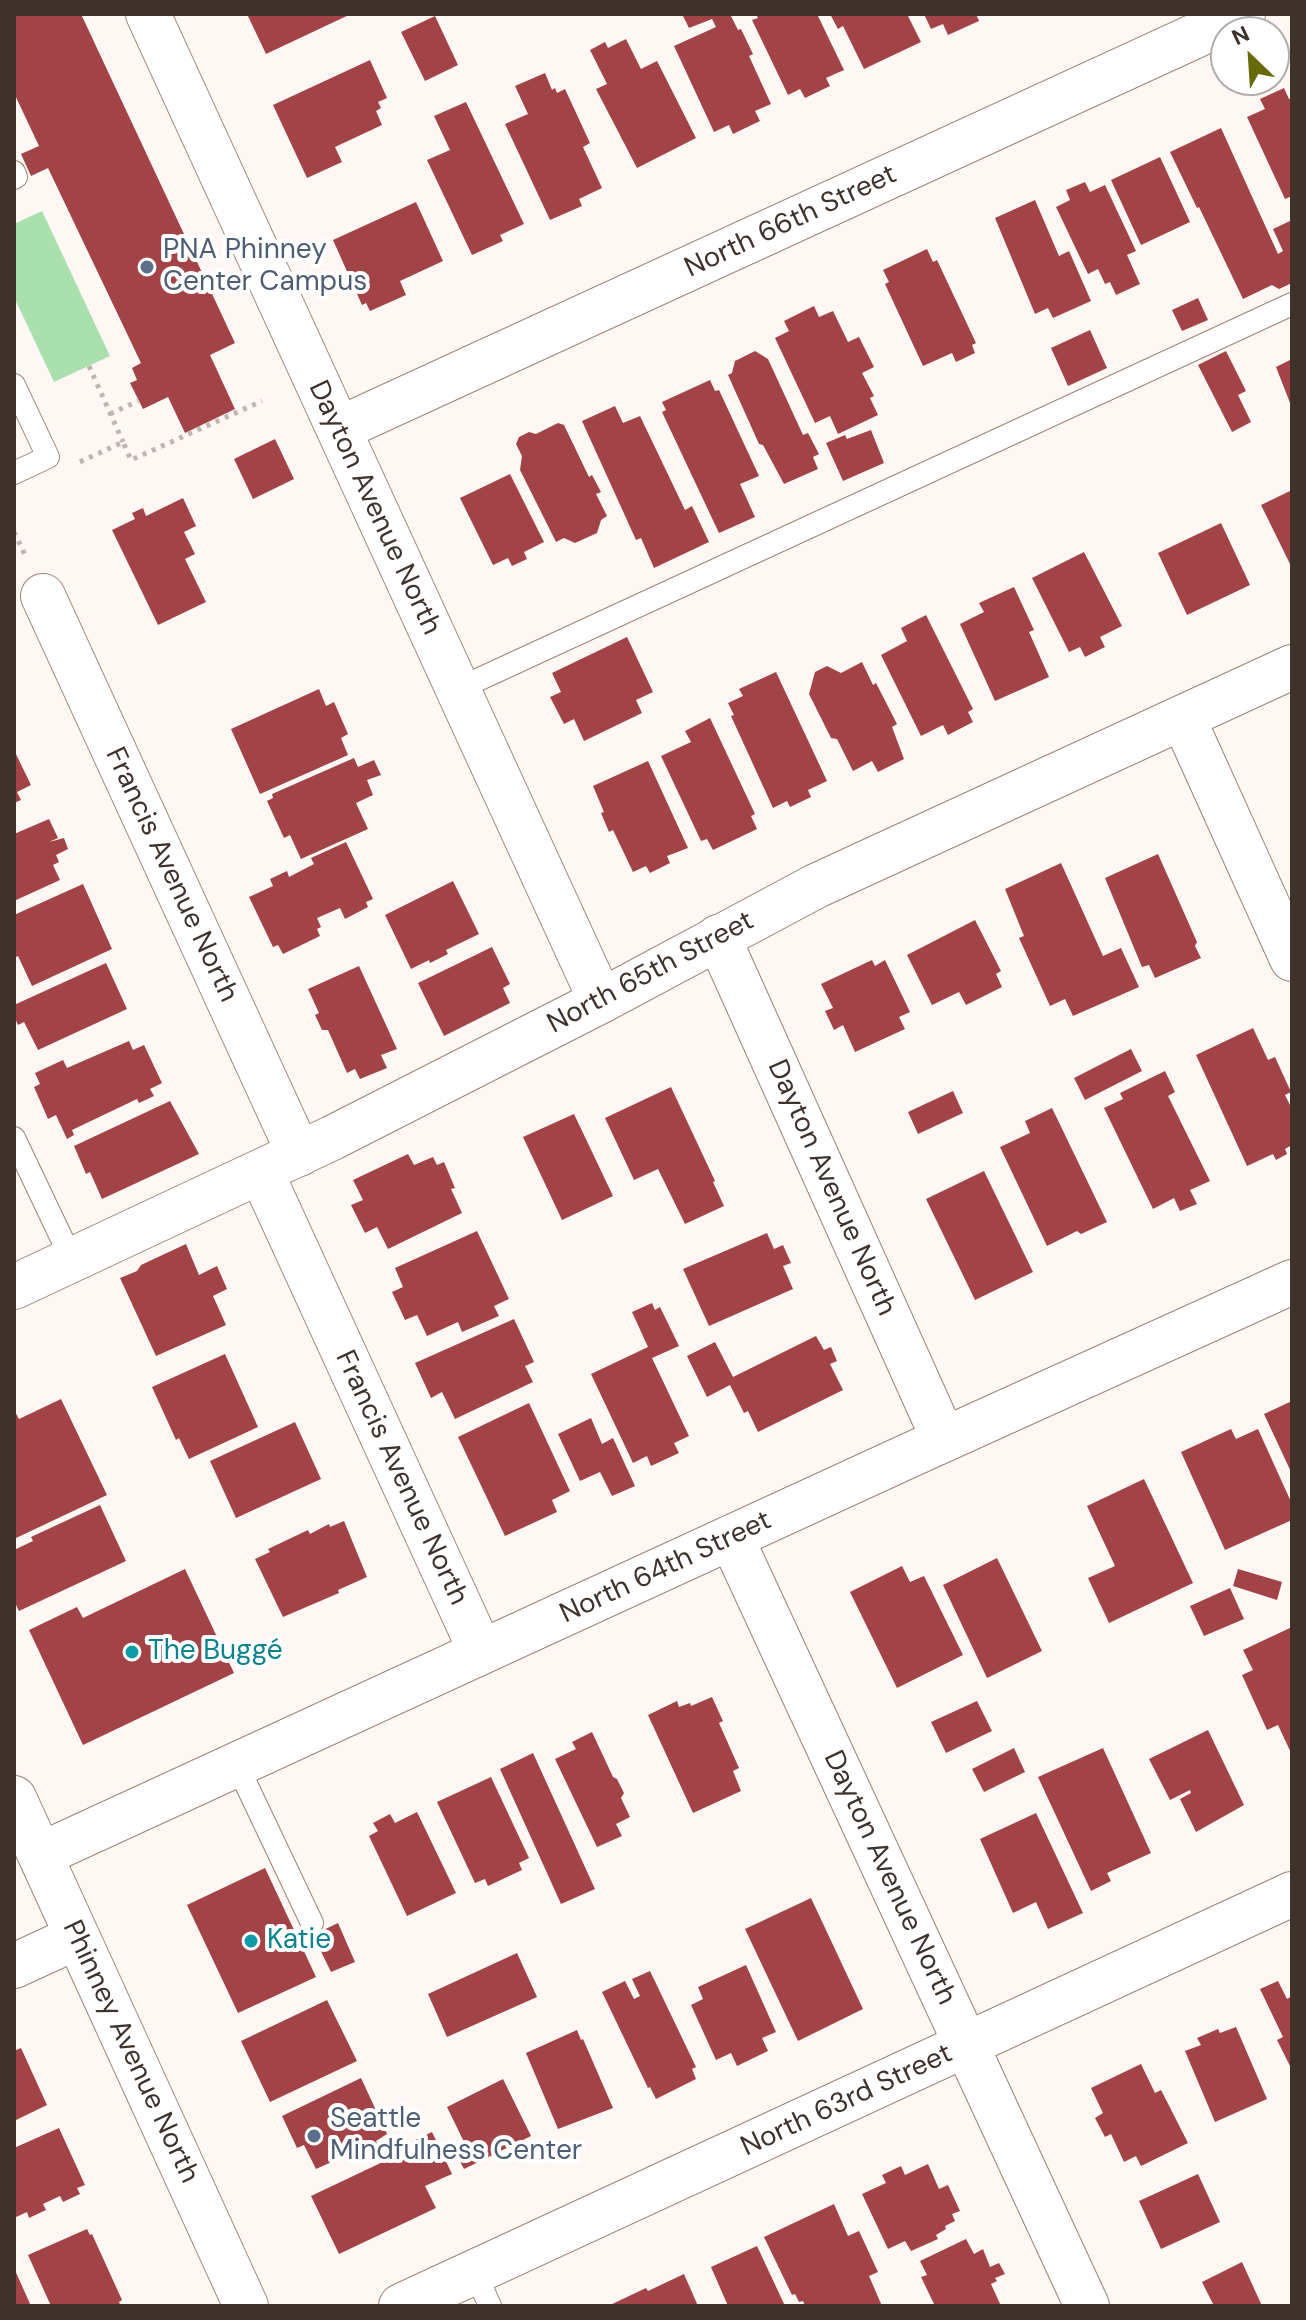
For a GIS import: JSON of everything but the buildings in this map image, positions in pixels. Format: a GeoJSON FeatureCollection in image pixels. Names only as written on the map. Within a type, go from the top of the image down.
{"type":"FeatureCollection","features":[{"type":"Feature","properties":{"kind":"street","name":"Dayton Avenue North"},"geometry":{"type":"LineString","coordinates":[[148,14],[601,1001]]}},
{"type":"Feature","properties":{"kind":"street","name":"North 66th Street"},"geometry":{"type":"LineString","coordinates":[[339,429],[1243,14]]}},
{"type":"Feature","properties":{"kind":"street","name":"Francis Avenue North"},"geometry":{"type":"LineString","coordinates":[[35,577],[481,1652]]}},
{"type":"Feature","properties":{"kind":"street","name":"North 65th Street"},"geometry":{"type":"LineString","coordinates":[[14,1287],[280,1163],[601,1001],[816,886],[1292,667]]}},
{"type":"Feature","properties":{"kind":"street"},"geometry":{"type":"LineString","coordinates":[[1183,718],[1292,959]]}},
{"type":"Feature","properties":{"kind":"street","name":"Dayton Avenue North"},"geometry":{"type":"LineString","coordinates":[[718,937],[944,1440]]}},
{"type":"Feature","properties":{"kind":"street","name":"North 64th Street"},"geometry":{"type":"LineString","coordinates":[[40,1855],[1292,1282]]}},
{"type":"Feature","properties":{"kind":"street","name":"Dayton Avenue North"},"geometry":{"type":"LineString","coordinates":[[731,1537],[1087,2306]]}},
{"type":"Feature","properties":{"kind":"street","name":"Phinney Avenue North"},"geometry":{"type":"LineString","coordinates":[[14,1798],[246,2306]]}},
{"type":"Feature","properties":{"kind":"street","name":"North 63rd Street"},"geometry":{"type":"LineString","coordinates":[[401,2306],[482,2289],[966,2045],[1292,1894]]}},
{"type":"Feature","properties":{"kind":"street"},"geometry":{"type":"LineString","coordinates":[[14,1966],[77,1937]]}},
{"type":"Feature","properties":{"kind":"lane"},"geometry":{"type":"LineString","coordinates":[[458,689],[1292,304]]}},
{"type":"Feature","properties":{"kind":"lane"},"geometry":{"type":"LineString","coordinates":[[14,385],[48,457],[14,473]]}},
{"type":"Feature","properties":{"kind":"lane"},"geometry":{"type":"LineString","coordinates":[[14,1138],[72,1260]]}},
{"type":"Feature","properties":{"kind":"lane"},"geometry":{"type":"LineString","coordinates":[[237,1765],[312,1923]]}},
{"type":"Feature","properties":{"kind":"path"},"geometry":{"type":"LineString","coordinates":[[89,366],[131,460],[262,401]]}},
{"type":"Feature","properties":{"kind":"path"},"geometry":{"type":"LineString","coordinates":[[110,414],[138,401]]}},
{"type":"Feature","properties":{"kind":"path"},"geometry":{"type":"LineString","coordinates":[[69,468],[123,442]]}},
{"type":"Feature","properties":{"kind":"path"},"geometry":{"type":"LineString","coordinates":[[14,532],[35,577]]}},
{"type":"Feature","properties":{"kind":"green space"},"geometry":{"type":"Polygon","coordinates":[[[42,211],[110,356],[54,382],[14,297],[14,224],[42,211]]]}},
{"type":"Feature","properties":{"kind":"place","name":"PNA Phinney Center Campus"},"geometry":{"type":"Point","coordinates":[147,267]}},
{"type":"Feature","properties":{"kind":"place","name":"The Buggé"},"geometry":{"type":"Point","coordinates":[132,1652]}},
{"type":"Feature","properties":{"kind":"place","name":"Katie"},"geometry":{"type":"Point","coordinates":[251,1941]}},
{"type":"Feature","properties":{"kind":"place","name":"Seattle Mindfulness Center"},"geometry":{"type":"Point","coordinates":[314,2136]}}]}
